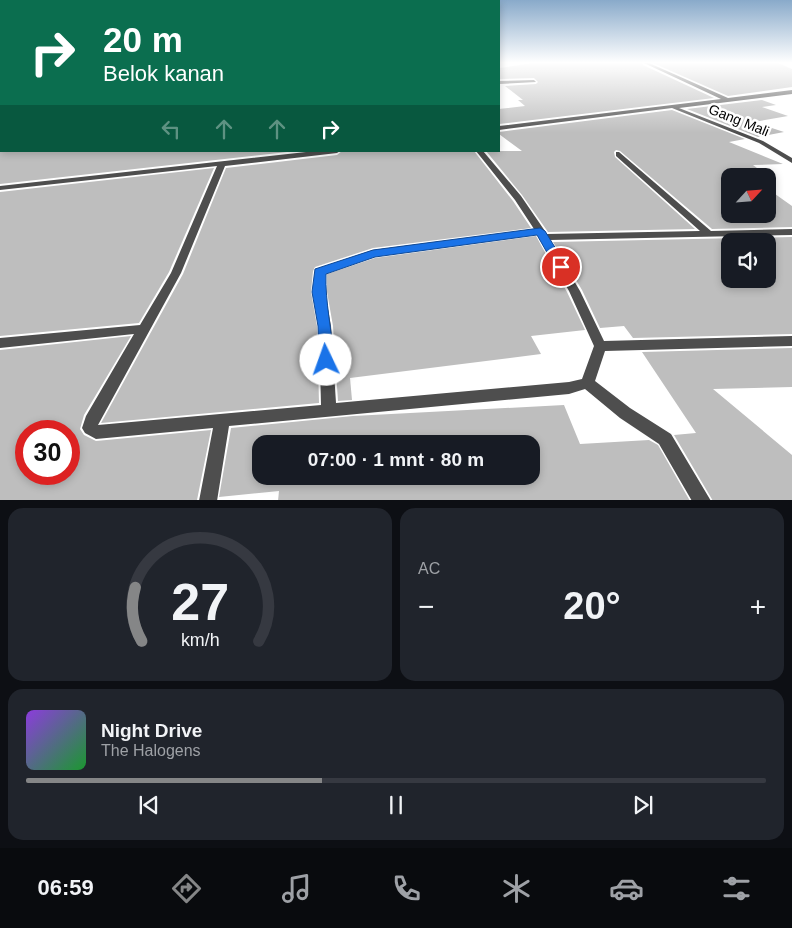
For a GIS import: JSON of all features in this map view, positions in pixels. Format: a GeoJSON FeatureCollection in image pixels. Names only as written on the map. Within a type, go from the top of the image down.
{"type":"FeatureCollection","features":[{"type":"Feature","properties":{"kind":"street"},"geometry":{"type":"LineString","coordinates":[[699,86],[728,100]]}},
{"type":"Feature","properties":{"kind":"street"},"geometry":{"type":"LineString","coordinates":[[500,128],[792,92]]}},
{"type":"Feature","properties":{"kind":"street"},"geometry":{"type":"LineString","coordinates":[[780,93],[792,97]]}},
{"type":"Feature","properties":{"kind":"street","name":"Gang Mali"},"geometry":{"type":"LineString","coordinates":[[674,108],[761,142],[792,161]]}},
{"type":"Feature","properties":{"kind":"street"},"geometry":{"type":"LineString","coordinates":[[0,188],[329,152]]}},
{"type":"Feature","properties":{"kind":"street"},"geometry":{"type":"LineString","coordinates":[[222,165],[176,273],[90,421],[90,428],[96,432],[550,390],[581,386],[587,383],[600,346],[578,298],[542,234],[522,204],[480,152]]}},
{"type":"Feature","properties":{"kind":"street"},"geometry":{"type":"LineString","coordinates":[[619,154],[708,233]]}},
{"type":"Feature","properties":{"kind":"street"},"geometry":{"type":"LineString","coordinates":[[329,411],[325,326],[319,292],[320,272],[373,254],[542,234],[792,232]]}},
{"type":"Feature","properties":{"kind":"street"},"geometry":{"type":"LineString","coordinates":[[0,343],[142,329]]}},
{"type":"Feature","properties":{"kind":"street"},"geometry":{"type":"LineString","coordinates":[[600,346],[792,341]]}},
{"type":"Feature","properties":{"kind":"street"},"geometry":{"type":"LineString","coordinates":[[587,383],[625,414],[665,439],[702,500]]}},
{"type":"Feature","properties":{"kind":"street"},"geometry":{"type":"LineString","coordinates":[[208,500],[222,421]]}},
{"type":"Feature","properties":{"kind":"building"},"geometry":{"type":"Polygon","coordinates":[[[505,86],[689,86],[714,98],[500,124],[500,109],[525,106],[518,100],[523,100],[505,86]]]}},
{"type":"Feature","properties":{"kind":"building"},"geometry":{"type":"Polygon","coordinates":[[[706,86],[792,86],[792,87],[728,96],[706,86]]]}},
{"type":"Feature","properties":{"kind":"building"},"geometry":{"type":"Polygon","coordinates":[[[762,100],[776,105],[762,107],[788,116],[754,122],[784,132],[758,137],[687,109],[762,100]]]}},
{"type":"Feature","properties":{"kind":"building"},"geometry":{"type":"Polygon","coordinates":[[[672,110],[745,139],[729,142],[783,164],[753,165],[757,168],[721,168],[721,223],[776,223],[776,195],[792,206],[792,227],[712,229],[620,151],[616,150],[614,152],[615,157],[695,229],[548,232],[522,195],[487,152],[522,151],[500,135],[500,132],[672,110]]]}},
{"type":"Feature","properties":{"kind":"building"},"geometry":{"type":"Polygon","coordinates":[[[0,152],[287,152],[0,184],[0,152]]]}},
{"type":"Feature","properties":{"kind":"building"},"geometry":{"type":"Polygon","coordinates":[[[341,152],[475,152],[513,201],[531,228],[373,248],[315,267],[311,292],[317,326],[319,403],[101,423],[183,274],[226,168],[337,155],[341,152]]]}},
{"type":"Feature","properties":{"kind":"building"},"geometry":{"type":"Polygon","coordinates":[[[214,168],[169,272],[139,323],[0,336],[0,192],[214,168]]]}},
{"type":"Feature","properties":{"kind":"building"},"geometry":{"type":"Polygon","coordinates":[[[536,236],[567,292],[585,330],[531,336],[541,354],[350,378],[352,400],[338,401],[333,326],[327,292],[327,274],[375,258],[536,236]]]}},
{"type":"Feature","properties":{"kind":"building"},"geometry":{"type":"Polygon","coordinates":[[[776,237],[792,237],[792,334],[633,338],[624,326],[600,328],[582,290],[553,242],[721,238],[721,288],[776,288],[776,237]]]}},
{"type":"Feature","properties":{"kind":"building"},"geometry":{"type":"Polygon","coordinates":[[[131,336],[84,415],[80,429],[84,435],[96,441],[211,430],[197,500],[0,500],[0,350],[131,336]]]}},
{"type":"Feature","properties":{"kind":"building"},"geometry":{"type":"Polygon","coordinates":[[[792,348],[792,387],[713,389],[792,455],[792,500],[712,500],[674,435],[696,433],[642,352],[792,348]]]}},
{"type":"Feature","properties":{"kind":"building"},"geometry":{"type":"Polygon","coordinates":[[[564,405],[580,444],[649,440],[658,445],[689,500],[278,500],[279,491],[219,497],[231,428],[353,416],[564,405]]]}},
{"type":"Feature","properties":{"kind":"route"},"geometry":{"type":"LineString","coordinates":[[326,360],[325,326],[319,292],[320,272],[373,254],[540,231],[561,267]]}}]}
